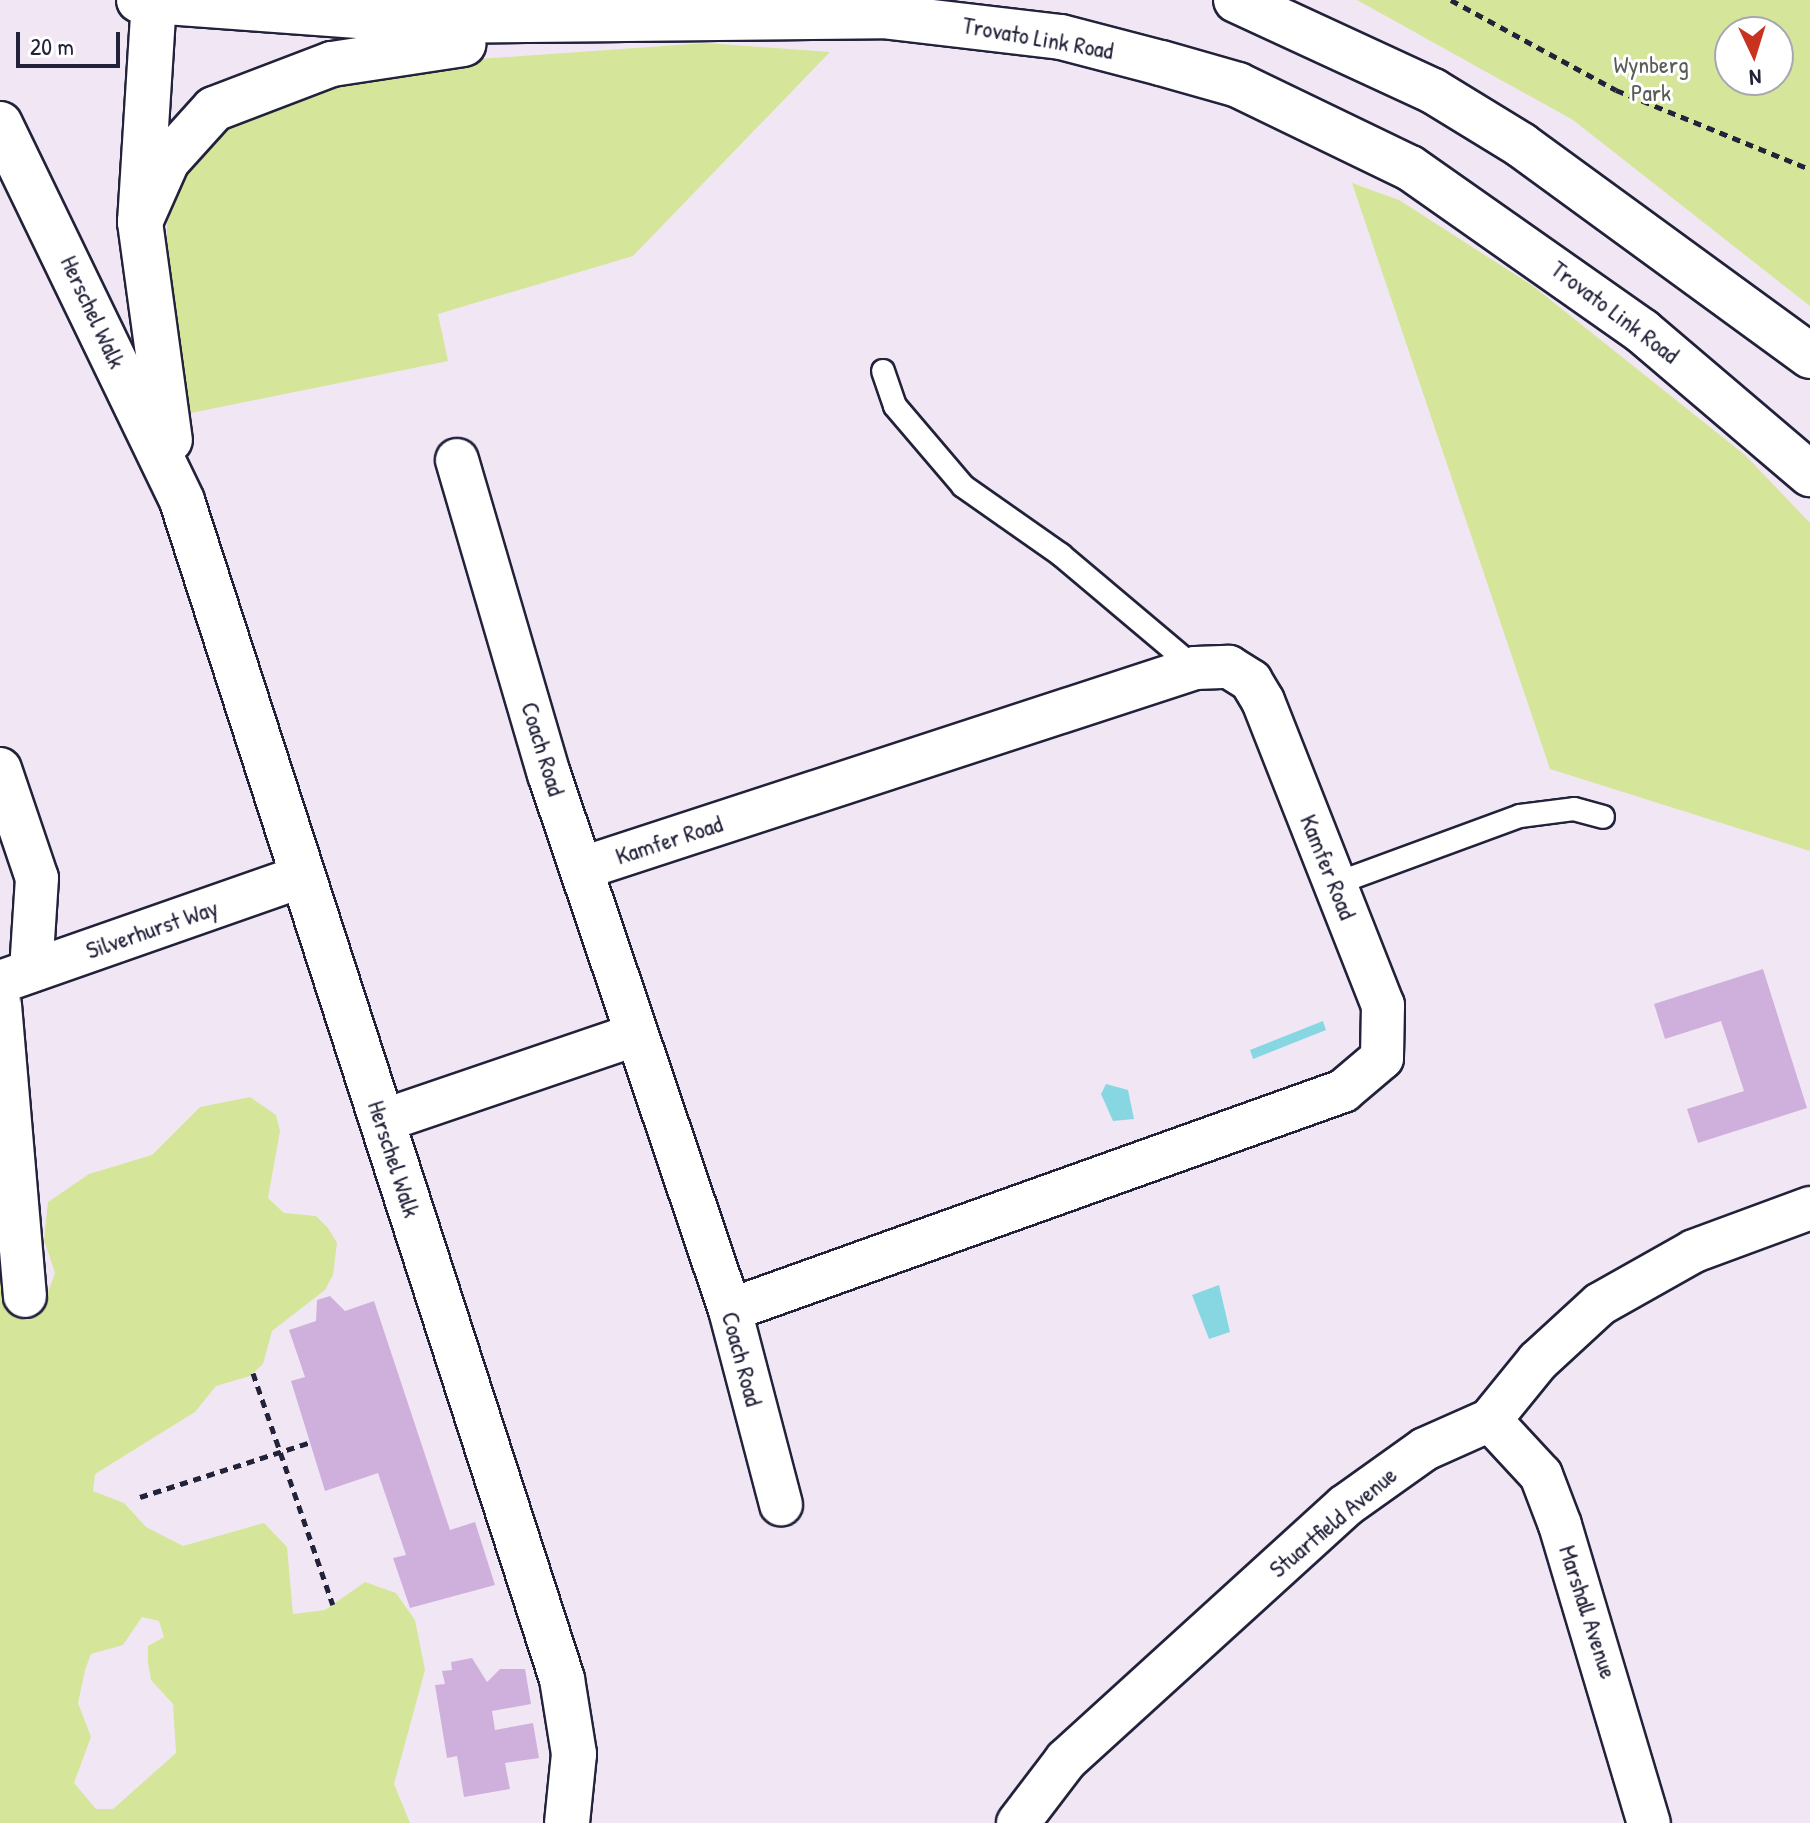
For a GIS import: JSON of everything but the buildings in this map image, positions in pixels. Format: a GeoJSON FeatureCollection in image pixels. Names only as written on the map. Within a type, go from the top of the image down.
{"type":"FeatureCollection","features":[{"type":"Feature","properties":{"kind":"main road"},"geometry":{"type":"LineString","coordinates":[[1236,0],[1420,84],[1521,145],[1810,356]]}},
{"type":"Feature","properties":{"kind":"main road","name":"Trovato Link Road"},"geometry":{"type":"LineString","coordinates":[[149,1],[426,21],[810,13],[967,24],[1061,37],[1238,85],[1332,124],[1486,217],[1729,399],[1810,474]]}},
{"type":"Feature","properties":{"kind":"main road","name":"Herschel Walk"},"geometry":{"type":"LineString","coordinates":[[149,1],[140,222],[151,339],[182,501],[562,1679],[574,1754],[567,1823]]}},
{"type":"Feature","properties":{"kind":"main road"},"geometry":{"type":"LineString","coordinates":[[140,222],[184,136],[247,91],[332,64],[556,32],[594,16]]}},
{"type":"Feature","properties":{"kind":"main road","name":"Herschel Walk"},"geometry":{"type":"LineString","coordinates":[[0,124],[182,501]]}},
{"type":"Feature","properties":{"kind":"street","name":"Coach Road"},"geometry":{"type":"LineString","coordinates":[[457,460],[635,1035],[730,1310],[781,1504]]}},
{"type":"Feature","properties":{"kind":"street","name":"Kamfer Road"},"geometry":{"type":"LineString","coordinates":[[583,868],[1195,668],[1229,667],[1251,681],[1383,1005],[1388,1036],[1369,1074],[1343,1091],[730,1310]]}},
{"type":"Feature","properties":{"kind":"street"},"geometry":{"type":"LineString","coordinates":[[0,769],[37,878],[15,977]]}},
{"type":"Feature","properties":{"kind":"street","name":"Silverhurst Way"},"geometry":{"type":"LineString","coordinates":[[15,977],[303,876]]}},
{"type":"Feature","properties":{"kind":"street"},"geometry":{"type":"LineString","coordinates":[[0,1005],[25,1296]]}},
{"type":"Feature","properties":{"kind":"street"},"geometry":{"type":"LineString","coordinates":[[382,1121],[635,1035]]}},
{"type":"Feature","properties":{"kind":"street","name":"Stuartfield Avenue"},"geometry":{"type":"LineString","coordinates":[[1018,1823],[1066,1760],[1345,1506],[1425,1449],[1490,1420],[1538,1361],[1600,1304],[1694,1251],[1810,1208]]}},
{"type":"Feature","properties":{"kind":"street","name":"Marshall Avenue"},"geometry":{"type":"LineString","coordinates":[[1490,1420],[1526,1455],[1550,1500],[1644,1787],[1649,1823]]}},
{"type":"Feature","properties":{"kind":"lane"},"geometry":{"type":"LineString","coordinates":[[883,371],[895,406],[963,486],[1061,555],[1195,668]]}},
{"type":"Feature","properties":{"kind":"lane"},"geometry":{"type":"LineString","coordinates":[[1335,884],[1520,816],[1574,809],[1603,817]]}},
{"type":"Feature","properties":{"kind":"path"},"geometry":{"type":"LineString","coordinates":[[1451,0],[1616,90],[1810,169]]}},
{"type":"Feature","properties":{"kind":"path"},"geometry":{"type":"LineString","coordinates":[[253,1373],[333,1605]]}},
{"type":"Feature","properties":{"kind":"path"},"geometry":{"type":"LineString","coordinates":[[140,1497],[311,1442]]}},
{"type":"Feature","properties":{"kind":"green space","name":"Wynberg Park"},"geometry":{"type":"Polygon","coordinates":[[[1357,0],[1810,0],[1810,306],[1573,120],[1357,0]]]}},
{"type":"Feature","properties":{"kind":"green space"},"geometry":{"type":"Polygon","coordinates":[[[706,43],[830,52],[633,256],[438,314],[448,361],[181,415],[165,260],[169,194],[225,123],[308,88],[436,62],[706,43]]]}},
{"type":"Feature","properties":{"kind":"green space"},"geometry":{"type":"Polygon","coordinates":[[[1352,183],[1399,200],[1533,286],[1745,455],[1810,523],[1810,851],[1550,769],[1352,183]]]}},
{"type":"Feature","properties":{"kind":"green space"},"geometry":{"type":"Polygon","coordinates":[[[250,1097],[276,1115],[280,1131],[268,1198],[284,1213],[316,1216],[328,1228],[337,1243],[333,1275],[325,1290],[272,1331],[263,1364],[250,1376],[216,1386],[195,1412],[95,1474],[93,1491],[124,1503],[146,1527],[183,1546],[264,1523],[287,1547],[293,1614],[325,1610],[365,1582],[396,1593],[415,1620],[425,1670],[394,1784],[410,1823],[0,1823],[0,1280],[12,1306],[44,1303],[55,1273],[44,1240],[48,1202],[89,1174],[152,1155],[200,1107],[250,1097]],[[142,1617],[123,1645],[91,1654],[85,1670],[78,1703],[91,1737],[74,1783],[96,1809],[113,1809],[176,1753],[173,1704],[151,1680],[148,1663],[148,1646],[164,1637],[159,1621],[142,1617]]]}},
{"type":"Feature","properties":{"kind":"water"},"geometry":{"type":"Polygon","coordinates":[[[1323,1021],[1326,1030],[1253,1059],[1250,1050],[1323,1021]]]}},
{"type":"Feature","properties":{"kind":"water"},"geometry":{"type":"Polygon","coordinates":[[[1106,1084],[1128,1090],[1134,1119],[1113,1121],[1101,1094],[1106,1084]]]}},
{"type":"Feature","properties":{"kind":"water"},"geometry":{"type":"Polygon","coordinates":[[[1219,1285],[1230,1332],[1209,1339],[1192,1295],[1219,1285]]]}}]}
